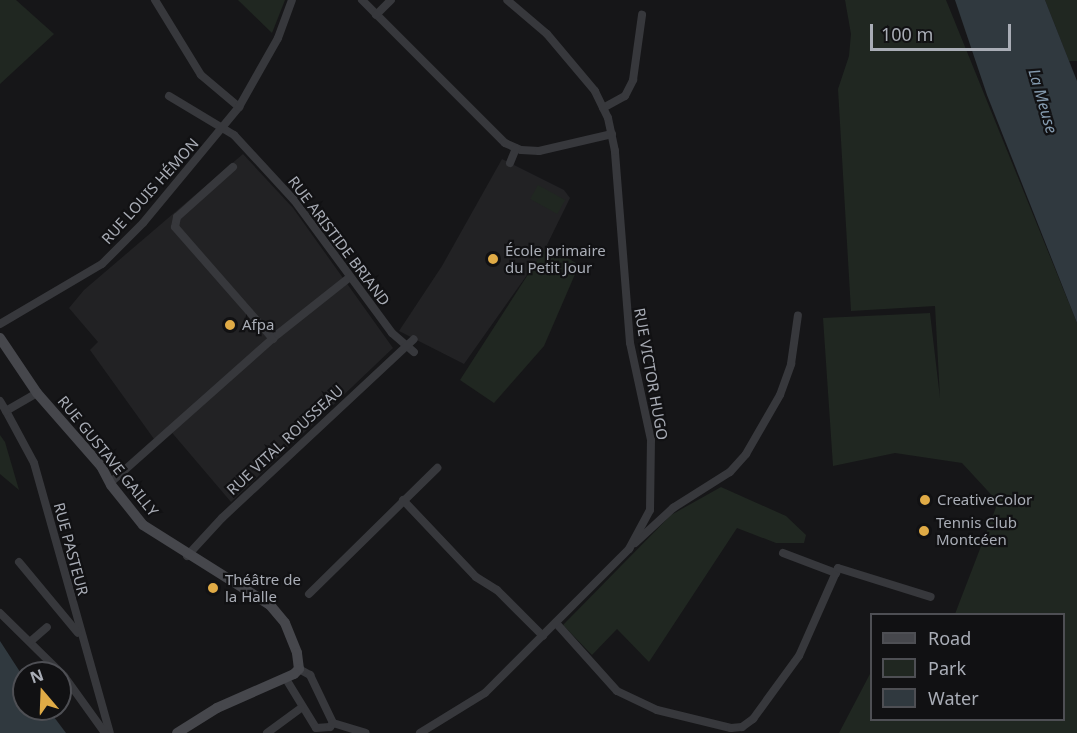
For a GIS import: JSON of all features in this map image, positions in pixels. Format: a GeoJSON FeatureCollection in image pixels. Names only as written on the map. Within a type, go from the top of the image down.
{"type":"FeatureCollection","features":[{"type":"Feature","properties":{"kind":"street"},"geometry":{"type":"LineString","coordinates":[[155,0],[201,75],[239,107]]}},
{"type":"Feature","properties":{"kind":"street","name":"RUE LOUIS HÉMON"},"geometry":{"type":"LineString","coordinates":[[1,321],[102,264],[225,128],[278,38],[291,0]]}},
{"type":"Feature","properties":{"kind":"street"},"geometry":{"type":"LineString","coordinates":[[362,0],[462,103],[505,143],[516,148],[539,151],[612,134]]}},
{"type":"Feature","properties":{"kind":"street"},"geometry":{"type":"LineString","coordinates":[[376,15],[391,0]]}},
{"type":"Feature","properties":{"kind":"street","name":"RUE VICTOR HUGO"},"geometry":{"type":"LineString","coordinates":[[420,733],[485,693],[629,549],[650,510],[651,440],[630,343],[612,134],[594,91],[547,34],[507,0]]}},
{"type":"Feature","properties":{"kind":"street"},"geometry":{"type":"LineString","coordinates":[[603,108],[625,96],[633,81],[642,15]]}},
{"type":"Feature","properties":{"kind":"street","name":"RUE ARISTIDE BRIAND"},"geometry":{"type":"LineString","coordinates":[[169,96],[225,128],[294,200],[404,347]]}},
{"type":"Feature","properties":{"kind":"street"},"geometry":{"type":"LineString","coordinates":[[510,163],[516,148]]}},
{"type":"Feature","properties":{"kind":"street"},"geometry":{"type":"LineString","coordinates":[[233,167],[177,217],[175,227],[273,339]]}},
{"type":"Feature","properties":{"kind":"street"},"geometry":{"type":"LineString","coordinates":[[110,483],[273,339],[350,277]]}},
{"type":"Feature","properties":{"kind":"street"},"geometry":{"type":"LineString","coordinates":[[629,549],[674,508],[729,472],[746,454],[780,395],[791,364],[798,315]]}},
{"type":"Feature","properties":{"kind":"street","name":"RUE GUSTAVE GAILLY"},"geometry":{"type":"LineString","coordinates":[[0,338],[37,393],[101,466],[110,483],[144,525],[188,556],[276,610],[294,644],[293,674]]}},
{"type":"Feature","properties":{"kind":"street","name":"RUE VITAL ROUSSEAU"},"geometry":{"type":"LineString","coordinates":[[188,556],[222,518],[414,339]]}},
{"type":"Feature","properties":{"kind":"street"},"geometry":{"type":"LineString","coordinates":[[404,347],[414,352]]}},
{"type":"Feature","properties":{"kind":"street"},"geometry":{"type":"LineString","coordinates":[[6,411],[37,393]]}},
{"type":"Feature","properties":{"kind":"street","name":"RUE PASTEUR"},"geometry":{"type":"LineString","coordinates":[[0,401],[34,463],[110,733]]}},
{"type":"Feature","properties":{"kind":"street"},"geometry":{"type":"LineString","coordinates":[[309,594],[437,468]]}},
{"type":"Feature","properties":{"kind":"street"},"geometry":{"type":"LineString","coordinates":[[403,500],[476,577],[497,590],[543,636]]}},
{"type":"Feature","properties":{"kind":"street"},"geometry":{"type":"LineString","coordinates":[[783,553],[836,573]]}},
{"type":"Feature","properties":{"kind":"street"},"geometry":{"type":"LineString","coordinates":[[19,562],[61,609],[82,639]]}},
{"type":"Feature","properties":{"kind":"street"},"geometry":{"type":"LineString","coordinates":[[556,623],[617,691],[657,710],[731,728],[742,728],[764,708],[799,656],[838,568],[931,597]]}},
{"type":"Feature","properties":{"kind":"street"},"geometry":{"type":"LineString","coordinates":[[0,613],[64,676],[105,733]]}},
{"type":"Feature","properties":{"kind":"street"},"geometry":{"type":"LineString","coordinates":[[31,641],[47,627]]}},
{"type":"Feature","properties":{"kind":"street"},"geometry":{"type":"LineString","coordinates":[[293,674],[301,708],[316,728],[321,731],[333,723]]}},
{"type":"Feature","properties":{"kind":"street"},"geometry":{"type":"LineString","coordinates":[[177,733],[217,708],[293,674],[310,675],[333,723],[365,733]]}},
{"type":"Feature","properties":{"kind":"street"},"geometry":{"type":"LineString","coordinates":[[267,733],[301,708]]}},
{"type":"Feature","properties":{"kind":"shaded area","name":"Afpa"},"geometry":{"type":"Polygon","coordinates":[[[243,154],[293,208],[393,348],[231,502],[168,428],[154,439],[90,350],[98,342],[69,308],[84,290],[243,154]]]}},
{"type":"Feature","properties":{"kind":"shaded area","name":"École primaire du Petit Jour"},"geometry":{"type":"Polygon","coordinates":[[[502,159],[564,190],[570,198],[544,251],[464,364],[399,331],[442,266],[502,159]]]}},
{"type":"Feature","properties":{"kind":"green space"},"geometry":{"type":"Polygon","coordinates":[[[0,0],[16,0],[54,34],[0,84],[0,0]]]}},
{"type":"Feature","properties":{"kind":"green space"},"geometry":{"type":"Polygon","coordinates":[[[238,0],[285,0],[272,33],[238,0]]]}},
{"type":"Feature","properties":{"kind":"green space"},"geometry":{"type":"Polygon","coordinates":[[[845,0],[946,0],[1077,323],[1077,733],[839,733],[870,674],[870,721],[1065,721],[1065,613],[955,613],[998,502],[962,463],[895,453],[833,466],[823,318],[930,313],[940,398],[935,306],[851,311],[838,89],[849,56],[851,34],[845,0]]]}},
{"type":"Feature","properties":{"kind":"green space"},"geometry":{"type":"Polygon","coordinates":[[[1045,0],[1077,0],[1077,61],[1069,61],[1045,0]]]}},
{"type":"Feature","properties":{"kind":"green space"},"geometry":{"type":"Polygon","coordinates":[[[538,185],[565,200],[557,214],[530,199],[538,185]]]}},
{"type":"Feature","properties":{"kind":"green space"},"geometry":{"type":"Polygon","coordinates":[[[547,245],[579,265],[544,346],[494,403],[460,380],[547,245]]]}},
{"type":"Feature","properties":{"kind":"green space"},"geometry":{"type":"Polygon","coordinates":[[[0,435],[5,442],[19,490],[0,474],[0,435]]]}},
{"type":"Feature","properties":{"kind":"green space"},"geometry":{"type":"Polygon","coordinates":[[[721,487],[786,516],[806,535],[804,543],[776,543],[737,528],[649,662],[617,629],[592,655],[563,625],[671,515],[721,487]]]}},
{"type":"Feature","properties":{"kind":"water","name":"La Meuse"},"geometry":{"type":"Polygon","coordinates":[[[955,0],[1045,0],[1077,81],[1077,323],[987,95],[955,0]]]}},
{"type":"Feature","properties":{"kind":"water"},"geometry":{"type":"Polygon","coordinates":[[[0,641],[13,661],[12,721],[57,721],[66,733],[0,733],[0,641]]]}},
{"type":"Feature","properties":{"kind":"place","name":"École primaire du Petit Jour"},"geometry":{"type":"Point","coordinates":[493,259]}},
{"type":"Feature","properties":{"kind":"place","name":"Afpa"},"geometry":{"type":"Point","coordinates":[230,325]}},
{"type":"Feature","properties":{"kind":"place","name":"CreativeColor"},"geometry":{"type":"Point","coordinates":[925,500]}},
{"type":"Feature","properties":{"kind":"place","name":"Tennis Club Montcéen"},"geometry":{"type":"Point","coordinates":[924,531]}},
{"type":"Feature","properties":{"kind":"place","name":"Théâtre de la Halle"},"geometry":{"type":"Point","coordinates":[213,588]}}]}
